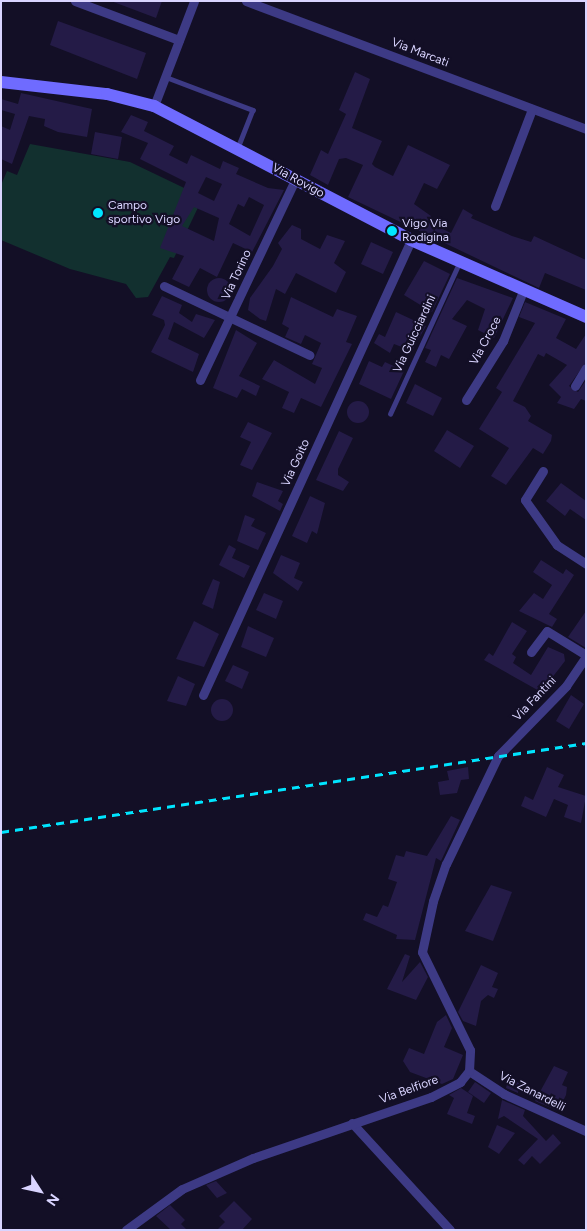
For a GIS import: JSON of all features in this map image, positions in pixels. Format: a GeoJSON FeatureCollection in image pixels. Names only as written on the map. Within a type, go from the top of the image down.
{"type":"FeatureCollection","features":[{"type":"Feature","properties":{"kind":"main road","name":"Via Rovigo"},"geometry":{"type":"LineString","coordinates":[[2,84],[107,94],[154,106],[238,148],[411,240],[459,263],[586,317]]}},
{"type":"Feature","properties":{"kind":"street"},"geometry":{"type":"LineString","coordinates":[[75,1],[179,40]]}},
{"type":"Feature","properties":{"kind":"street"},"geometry":{"type":"LineString","coordinates":[[154,106],[194,1]]}},
{"type":"Feature","properties":{"kind":"street","name":"Via Marcati"},"geometry":{"type":"LineString","coordinates":[[246,1],[586,129]]}},
{"type":"Feature","properties":{"kind":"street"},"geometry":{"type":"LineString","coordinates":[[495,206],[532,109]]}},
{"type":"Feature","properties":{"kind":"street","name":"Via Torino"},"geometry":{"type":"LineString","coordinates":[[200,380],[295,180]]}},
{"type":"Feature","properties":{"kind":"street","name":"Via Goito"},"geometry":{"type":"LineString","coordinates":[[203,695],[411,240]]}},
{"type":"Feature","properties":{"kind":"street"},"geometry":{"type":"LineString","coordinates":[[164,286],[232,316],[309,356]]}},
{"type":"Feature","properties":{"kind":"street","name":"Via Croce"},"geometry":{"type":"LineString","coordinates":[[466,400],[503,341],[524,291]]}},
{"type":"Feature","properties":{"kind":"street"},"geometry":{"type":"LineString","coordinates":[[575,386],[586,368]]}},
{"type":"Feature","properties":{"kind":"street"},"geometry":{"type":"LineString","coordinates":[[544,471],[525,500],[558,545],[586,564]]}},
{"type":"Feature","properties":{"kind":"street"},"geometry":{"type":"LineString","coordinates":[[531,652],[547,631],[586,656]]}},
{"type":"Feature","properties":{"kind":"street","name":"Via Fantini"},"geometry":{"type":"LineString","coordinates":[[469,1071],[470,1050],[422,952],[446,864],[498,756],[566,686],[586,656]]}},
{"type":"Feature","properties":{"kind":"street","name":"Via Belfiore"},"geometry":{"type":"LineString","coordinates":[[126,1230],[182,1189],[253,1158],[431,1097],[460,1082],[469,1071]]}},
{"type":"Feature","properties":{"kind":"street","name":"Via Zanardelli"},"geometry":{"type":"LineString","coordinates":[[469,1071],[504,1094],[586,1131]]}},
{"type":"Feature","properties":{"kind":"street"},"geometry":{"type":"LineString","coordinates":[[352,1123],[450,1230]]}},
{"type":"Feature","properties":{"kind":"lane"},"geometry":{"type":"LineString","coordinates":[[165,76],[253,110],[238,148]]}},
{"type":"Feature","properties":{"kind":"lane","name":"Via Guicciardini"},"geometry":{"type":"LineString","coordinates":[[390,414],[459,263]]}},
{"type":"Feature","properties":{"kind":"green space","name":"Campo sportivo Vigo"},"geometry":{"type":"Polygon","coordinates":[[[30,144],[130,162],[203,197],[174,258],[170,257],[148,297],[136,298],[126,284],[70,269],[1,240],[1,185],[7,171],[17,175],[30,144]]]}},
{"type":"Feature","properties":{"kind":"building"},"geometry":{"type":"Polygon","coordinates":[[[111,1],[162,1],[156,18],[111,1]]]}},
{"type":"Feature","properties":{"kind":"building"},"geometry":{"type":"Polygon","coordinates":[[[58,21],[146,53],[137,79],[50,45],[58,21]]]}},
{"type":"Feature","properties":{"kind":"building"},"geometry":{"type":"Polygon","coordinates":[[[355,72],[370,79],[352,128],[382,141],[372,164],[375,167],[393,176],[408,145],[450,165],[437,189],[424,183],[414,204],[431,216],[428,222],[451,233],[463,209],[473,215],[471,218],[512,236],[531,242],[534,236],[586,260],[586,290],[545,273],[539,288],[348,197],[363,165],[346,158],[339,159],[328,185],[310,175],[321,150],[328,154],[346,114],[339,110],[355,72]]]}},
{"type":"Feature","properties":{"kind":"building"},"geometry":{"type":"Polygon","coordinates":[[[21,93],[92,109],[87,137],[58,132],[44,126],[45,119],[29,116],[12,164],[1,159],[1,126],[10,130],[15,114],[1,110],[1,99],[18,104],[21,93]]]}},
{"type":"Feature","properties":{"kind":"building"},"geometry":{"type":"Polygon","coordinates":[[[131,115],[148,122],[144,131],[174,146],[169,155],[187,164],[191,155],[220,169],[223,161],[239,168],[236,174],[268,188],[284,190],[252,252],[233,243],[217,277],[200,268],[189,287],[172,279],[184,256],[160,248],[186,182],[140,159],[148,143],[121,132],[131,115]],[[206,177],[198,193],[214,201],[222,184],[206,177]],[[249,197],[244,207],[238,204],[229,224],[250,236],[264,205],[249,197]],[[194,207],[182,226],[214,241],[219,218],[194,207]]]}},
{"type":"Feature","properties":{"kind":"building"},"geometry":{"type":"Polygon","coordinates":[[[95,132],[122,137],[118,159],[91,154],[95,132]]]}},
{"type":"Feature","properties":{"kind":"building"},"geometry":{"type":"Polygon","coordinates":[[[292,225],[301,229],[301,239],[320,249],[327,235],[345,241],[334,263],[346,272],[336,293],[296,273],[285,294],[276,289],[266,321],[248,310],[250,298],[273,266],[282,249],[278,243],[292,225]]]}},
{"type":"Feature","properties":{"kind":"building"},"geometry":{"type":"Polygon","coordinates":[[[371,242],[393,252],[383,274],[361,264],[371,242]]]}},
{"type":"Feature","properties":{"kind":"building"},"geometry":{"type":"Polygon","coordinates":[[[424,261],[450,274],[432,312],[404,295],[424,261]]]}},
{"type":"Feature","properties":{"kind":"building"},"geometry":{"type":"Polygon","coordinates":[[[219,278],[227,282],[231,290],[227,298],[219,302],[211,298],[207,290],[211,282],[219,278]]]}},
{"type":"Feature","properties":{"kind":"building"},"geometry":{"type":"Polygon","coordinates":[[[457,278],[513,298],[494,338],[478,330],[485,309],[467,300],[452,319],[467,326],[449,359],[441,355],[436,367],[425,362],[431,350],[425,348],[457,278]]]}},
{"type":"Feature","properties":{"kind":"building"},"geometry":{"type":"Polygon","coordinates":[[[162,296],[182,305],[179,313],[192,322],[196,314],[215,320],[204,338],[174,322],[168,339],[199,354],[193,372],[151,352],[165,325],[164,320],[152,315],[162,296]]]}},
{"type":"Feature","properties":{"kind":"building"},"geometry":{"type":"Polygon","coordinates":[[[291,297],[333,317],[337,309],[357,316],[346,342],[352,344],[321,407],[301,398],[294,413],[282,408],[289,392],[262,379],[274,360],[315,384],[322,368],[312,364],[321,343],[305,335],[301,344],[285,337],[289,328],[282,324],[291,297]]]}},
{"type":"Feature","properties":{"kind":"building"},"geometry":{"type":"Polygon","coordinates":[[[525,302],[566,319],[556,338],[576,349],[586,334],[586,362],[569,386],[578,392],[586,380],[586,401],[581,399],[574,409],[557,403],[561,397],[549,385],[567,365],[546,353],[544,357],[538,354],[513,401],[525,407],[531,416],[528,421],[552,435],[551,441],[543,454],[533,448],[506,485],[491,476],[509,448],[479,429],[502,392],[496,388],[535,323],[519,317],[525,302]]]}},
{"type":"Feature","properties":{"kind":"building"},"geometry":{"type":"Polygon","coordinates":[[[396,312],[426,326],[412,351],[394,344],[390,353],[374,343],[379,334],[385,337],[396,312]]]}},
{"type":"Feature","properties":{"kind":"building"},"geometry":{"type":"Polygon","coordinates":[[[236,330],[257,343],[239,376],[260,386],[256,396],[242,389],[237,398],[213,388],[236,330]]]}},
{"type":"Feature","properties":{"kind":"building"},"geometry":{"type":"Polygon","coordinates":[[[369,361],[382,367],[385,362],[404,371],[391,399],[359,384],[369,361]]]}},
{"type":"Feature","properties":{"kind":"building"},"geometry":{"type":"Polygon","coordinates":[[[415,384],[442,398],[433,416],[406,403],[415,384]]]}},
{"type":"Feature","properties":{"kind":"building"},"geometry":{"type":"Polygon","coordinates":[[[354,401],[362,401],[369,408],[369,416],[362,423],[354,423],[347,416],[347,408],[354,401]]]}},
{"type":"Feature","properties":{"kind":"building"},"geometry":{"type":"Polygon","coordinates":[[[248,422],[272,433],[252,470],[240,465],[251,442],[240,437],[248,422]]]}},
{"type":"Feature","properties":{"kind":"building"},"geometry":{"type":"Polygon","coordinates":[[[447,430],[474,446],[460,468],[434,451],[447,430]]]}},
{"type":"Feature","properties":{"kind":"building"},"geometry":{"type":"Polygon","coordinates":[[[339,431],[353,438],[338,469],[338,475],[349,482],[343,491],[316,480],[339,431]]]}},
{"type":"Feature","properties":{"kind":"building"},"geometry":{"type":"Polygon","coordinates":[[[257,482],[283,491],[278,501],[283,504],[280,511],[252,496],[257,482]]]}},
{"type":"Feature","properties":{"kind":"building"},"geometry":{"type":"Polygon","coordinates":[[[561,483],[586,501],[586,520],[570,509],[565,516],[546,501],[561,483]]]}},
{"type":"Feature","properties":{"kind":"building"},"geometry":{"type":"Polygon","coordinates":[[[310,496],[325,503],[317,534],[312,531],[307,543],[292,536],[310,496]]]}},
{"type":"Feature","properties":{"kind":"building"},"geometry":{"type":"Polygon","coordinates":[[[245,515],[255,519],[251,526],[266,533],[258,550],[237,541],[245,515]]]}},
{"type":"Feature","properties":{"kind":"building"},"geometry":{"type":"Polygon","coordinates":[[[229,545],[236,549],[232,558],[250,566],[244,578],[219,565],[229,545]]]}},
{"type":"Feature","properties":{"kind":"building"},"geometry":{"type":"Polygon","coordinates":[[[281,555],[300,563],[294,578],[303,582],[298,591],[273,573],[281,555]]]}},
{"type":"Feature","properties":{"kind":"building"},"geometry":{"type":"Polygon","coordinates":[[[541,560],[563,574],[566,569],[574,575],[549,614],[557,619],[552,627],[519,611],[534,593],[543,599],[552,585],[533,572],[541,560]]]}},
{"type":"Feature","properties":{"kind":"building"},"geometry":{"type":"Polygon","coordinates":[[[213,579],[220,582],[213,609],[202,604],[213,579]]]}},
{"type":"Feature","properties":{"kind":"building"},"geometry":{"type":"Polygon","coordinates":[[[264,593],[283,601],[276,619],[256,610],[264,593]]]}},
{"type":"Feature","properties":{"kind":"building"},"geometry":{"type":"Polygon","coordinates":[[[586,611],[586,648],[568,637],[586,611]]]}},
{"type":"Feature","properties":{"kind":"building"},"geometry":{"type":"Polygon","coordinates":[[[194,621],[219,634],[204,667],[176,659],[194,621]]]}},
{"type":"Feature","properties":{"kind":"building"},"geometry":{"type":"Polygon","coordinates":[[[512,622],[527,631],[512,654],[516,657],[513,663],[531,675],[548,647],[564,654],[565,661],[541,692],[484,660],[489,653],[493,656],[512,622]]]}},
{"type":"Feature","properties":{"kind":"building"},"geometry":{"type":"Polygon","coordinates":[[[248,626],[274,638],[266,657],[241,647],[248,626]]]}},
{"type":"Feature","properties":{"kind":"building"},"geometry":{"type":"Polygon","coordinates":[[[233,665],[249,672],[242,689],[225,681],[233,665]]]}},
{"type":"Feature","properties":{"kind":"building"},"geometry":{"type":"Polygon","coordinates":[[[178,676],[195,684],[186,706],[167,701],[178,676]]]}},
{"type":"Feature","properties":{"kind":"building"},"geometry":{"type":"Polygon","coordinates":[[[571,695],[584,704],[569,729],[556,721],[571,695]]]}},
{"type":"Feature","properties":{"kind":"building"},"geometry":{"type":"Polygon","coordinates":[[[222,699],[230,702],[233,710],[230,718],[222,721],[214,718],[211,710],[214,702],[222,699]]]}},
{"type":"Feature","properties":{"kind":"building"},"geometry":{"type":"Polygon","coordinates":[[[468,767],[469,779],[461,780],[457,793],[440,795],[438,782],[449,780],[447,771],[468,767]]]}},
{"type":"Feature","properties":{"kind":"building"},"geometry":{"type":"Polygon","coordinates":[[[547,767],[564,775],[558,787],[586,796],[581,823],[564,817],[568,805],[554,799],[546,817],[521,806],[525,796],[533,800],[547,767]]]}},
{"type":"Feature","properties":{"kind":"building"},"geometry":{"type":"Polygon","coordinates":[[[451,816],[460,820],[441,861],[436,858],[415,940],[396,939],[397,935],[363,920],[366,913],[377,917],[383,905],[388,907],[397,882],[388,879],[396,855],[404,857],[406,851],[427,856],[451,816]]]}},
{"type":"Feature","properties":{"kind":"building"},"geometry":{"type":"Polygon","coordinates":[[[491,885],[512,892],[493,941],[465,931],[491,885]]]}},
{"type":"Feature","properties":{"kind":"building"},"geometry":{"type":"Polygon","coordinates":[[[405,954],[410,956],[402,982],[420,962],[428,977],[416,1000],[387,989],[405,954]]]}},
{"type":"Feature","properties":{"kind":"building"},"geometry":{"type":"Polygon","coordinates":[[[481,965],[498,973],[492,987],[498,989],[494,998],[488,995],[481,1001],[476,1026],[463,1021],[458,1012],[481,965]]]}},
{"type":"Feature","properties":{"kind":"building"},"geometry":{"type":"Polygon","coordinates":[[[446,1015],[452,1028],[444,1047],[463,1055],[453,1079],[442,1084],[410,1072],[403,1061],[409,1048],[424,1054],[437,1022],[446,1015]]]}},
{"type":"Feature","properties":{"kind":"building"},"geometry":{"type":"Polygon","coordinates":[[[554,1066],[568,1072],[562,1085],[567,1087],[566,1095],[558,1111],[535,1101],[554,1066]]]}},
{"type":"Feature","properties":{"kind":"building"},"geometry":{"type":"Polygon","coordinates":[[[509,1077],[519,1083],[518,1093],[506,1088],[509,1077]]]}},
{"type":"Feature","properties":{"kind":"building"},"geometry":{"type":"Polygon","coordinates":[[[475,1082],[491,1093],[484,1103],[468,1092],[475,1082]]]}},
{"type":"Feature","properties":{"kind":"building"},"geometry":{"type":"Polygon","coordinates":[[[461,1088],[473,1096],[467,1113],[475,1116],[472,1124],[447,1114],[454,1098],[449,1095],[461,1088]]]}},
{"type":"Feature","properties":{"kind":"building"},"geometry":{"type":"Polygon","coordinates":[[[502,1100],[525,1110],[523,1116],[546,1141],[553,1134],[561,1143],[540,1164],[532,1156],[524,1165],[518,1160],[538,1139],[504,1116],[498,1119],[502,1100]]]}},
{"type":"Feature","properties":{"kind":"building"},"geometry":{"type":"Polygon","coordinates":[[[497,1125],[515,1133],[499,1154],[488,1147],[497,1125]]]}},
{"type":"Feature","properties":{"kind":"building"},"geometry":{"type":"Polygon","coordinates":[[[216,1181],[227,1193],[217,1198],[206,1185],[216,1181]]]}},
{"type":"Feature","properties":{"kind":"building"},"geometry":{"type":"Polygon","coordinates":[[[234,1201],[252,1219],[242,1230],[217,1230],[225,1222],[219,1216],[234,1201]]]}},
{"type":"Feature","properties":{"kind":"building"},"geometry":{"type":"Polygon","coordinates":[[[170,1205],[185,1220],[181,1224],[187,1230],[171,1230],[156,1216],[170,1205]]]}},
{"type":"Feature","properties":{"kind":"railway"},"geometry":{"type":"LineString","coordinates":[[1,832],[586,743]]}},
{"type":"Feature","properties":{"kind":"place","name":"Campo sportivo Vigo"},"geometry":{"type":"Point","coordinates":[98,213]}},
{"type":"Feature","properties":{"kind":"place","name":"Vigo Via Rodigina"},"geometry":{"type":"Point","coordinates":[392,231]}}]}
